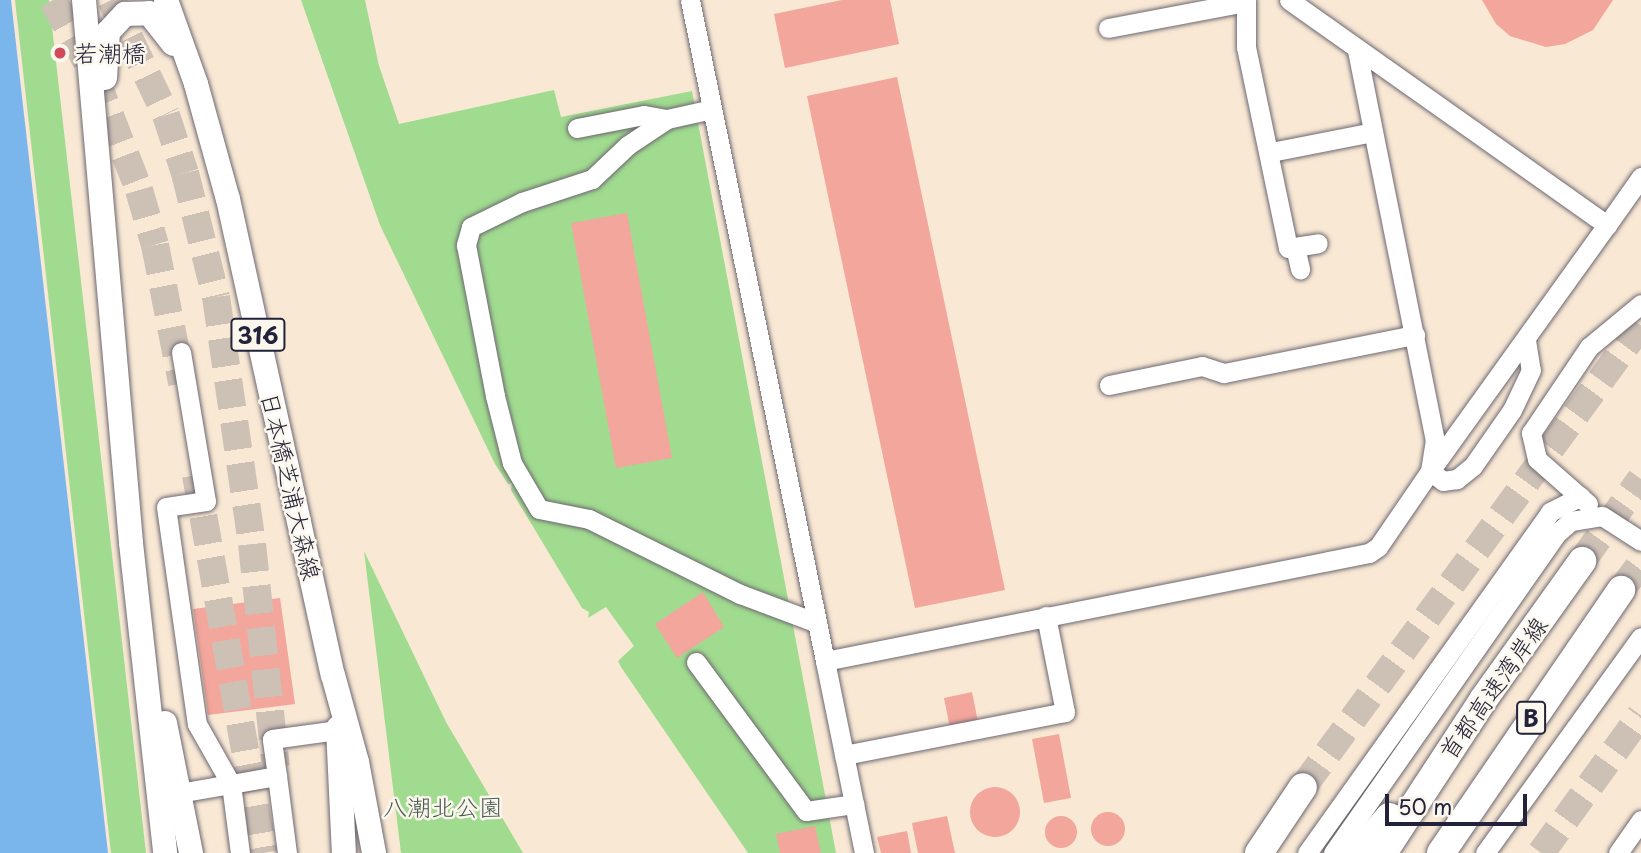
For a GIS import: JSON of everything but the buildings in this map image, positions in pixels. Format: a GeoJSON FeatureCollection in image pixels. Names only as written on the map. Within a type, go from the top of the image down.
{"type":"FeatureCollection","features":[{"type":"Feature","properties":{"kind":"highway","name":"首都高速湾岸線"},"geometry":{"type":"LineString","coordinates":[[1383,853],[1483,700],[1582,561]]}},
{"type":"Feature","properties":{"kind":"highway","name":"首都高速湾岸線"},"geometry":{"type":"LineString","coordinates":[[1442,852],[1622,590]]}},
{"type":"Feature","properties":{"kind":"highway"},"geometry":{"type":"LineString","coordinates":[[1359,853],[1483,700]]}},
{"type":"Feature","properties":{"kind":"highway"},"geometry":{"type":"LineString","coordinates":[[1259,853],[1303,787]]}},
{"type":"Feature","properties":{"kind":"main road"},"geometry":{"type":"LineString","coordinates":[[84,0],[131,543],[165,853]]}},
{"type":"Feature","properties":{"kind":"main road","name":"日本橋芝浦大森線"},"geometry":{"type":"LineString","coordinates":[[166,0],[196,84],[228,199],[333,675],[358,762],[374,853]]}},
{"type":"Feature","properties":{"kind":"main road"},"geometry":{"type":"LineString","coordinates":[[104,236],[105,48],[116,20],[138,12],[158,20],[196,84]]}},
{"type":"Feature","properties":{"kind":"main road"},"geometry":{"type":"LineString","coordinates":[[131,543],[191,853]]}},
{"type":"Feature","properties":{"kind":"main road"},"geometry":{"type":"LineString","coordinates":[[333,675],[344,853]]}},
{"type":"Feature","properties":{"kind":"lane"},"geometry":{"type":"LineString","coordinates":[[690,0],[864,853]]}},
{"type":"Feature","properties":{"kind":"lane"},"geometry":{"type":"LineString","coordinates":[[1289,0],[1607,225]]}},
{"type":"Feature","properties":{"kind":"lane"},"geometry":{"type":"LineString","coordinates":[[1108,28],[1246,1],[1246,47],[1271,152],[1288,248],[1318,243]]}},
{"type":"Feature","properties":{"kind":"lane"},"geometry":{"type":"LineString","coordinates":[[1357,48],[1435,441],[1430,471]]}},
{"type":"Feature","properties":{"kind":"lane"},"geometry":{"type":"LineString","coordinates":[[577,128],[644,115],[667,119],[712,110]]}},
{"type":"Feature","properties":{"kind":"lane"},"geometry":{"type":"LineString","coordinates":[[667,119],[628,145],[592,179],[522,202],[480,221],[467,235],[490,371],[512,463],[531,497],[547,513],[589,519],[740,594],[817,623]]}},
{"type":"Feature","properties":{"kind":"lane"},"geometry":{"type":"LineString","coordinates":[[1271,152],[1373,132]]}},
{"type":"Feature","properties":{"kind":"lane"},"geometry":{"type":"LineString","coordinates":[[825,661],[1368,553],[1384,540],[1430,471],[1641,177]]}},
{"type":"Feature","properties":{"kind":"lane"},"geometry":{"type":"LineString","coordinates":[[1295,247],[1300,269]]}},
{"type":"Feature","properties":{"kind":"lane"},"geometry":{"type":"LineString","coordinates":[[1641,304],[1589,347],[1531,433],[1537,459],[1602,516],[1641,541]]}},
{"type":"Feature","properties":{"kind":"lane"},"geometry":{"type":"LineString","coordinates":[[1109,385],[1202,366],[1224,373],[1415,335]]}},
{"type":"Feature","properties":{"kind":"lane"},"geometry":{"type":"LineString","coordinates":[[1430,471],[1443,481],[1457,479],[1473,466],[1512,410],[1531,370],[1526,340]]}},
{"type":"Feature","properties":{"kind":"lane"},"geometry":{"type":"LineString","coordinates":[[181,352],[206,501],[166,508],[197,724],[231,784],[240,853]]}},
{"type":"Feature","properties":{"kind":"lane"},"geometry":{"type":"LineString","coordinates":[[1307,853],[1541,523],[1550,512],[1580,497]]}},
{"type":"Feature","properties":{"kind":"lane"},"geometry":{"type":"LineString","coordinates":[[1333,853],[1556,534],[1571,521],[1602,516]]}},
{"type":"Feature","properties":{"kind":"lane"},"geometry":{"type":"LineString","coordinates":[[844,755],[1065,712],[1046,616]]}},
{"type":"Feature","properties":{"kind":"lane"},"geometry":{"type":"LineString","coordinates":[[1485,853],[1641,637]]}},
{"type":"Feature","properties":{"kind":"lane"},"geometry":{"type":"LineString","coordinates":[[696,662],[806,811],[854,803]]}},
{"type":"Feature","properties":{"kind":"lane"},"geometry":{"type":"LineString","coordinates":[[287,853],[272,739],[338,730]]}},
{"type":"Feature","properties":{"kind":"lane"},"geometry":{"type":"LineString","coordinates":[[179,793],[277,776]]}},
{"type":"Feature","properties":{"kind":"lane"},"geometry":{"type":"LineString","coordinates":[[1618,853],[1641,820]]}},
{"type":"Feature","properties":{"kind":"green space"},"geometry":{"type":"Polygon","coordinates":[[[15,0],[49,0],[146,853],[111,853],[15,0]]]}},
{"type":"Feature","properties":{"kind":"green space"},"geometry":{"type":"Polygon","coordinates":[[[301,0],[365,0],[379,66],[399,124],[554,90],[561,117],[692,91],[836,853],[748,853],[621,667],[618,661],[634,646],[606,607],[588,618],[589,612],[582,608],[511,490],[512,483],[508,484],[495,464],[380,225],[301,0]]]}},
{"type":"Feature","properties":{"kind":"green space","name":"八潮北公園"},"geometry":{"type":"Polygon","coordinates":[[[364,551],[446,722],[523,853],[401,853],[364,551]]]}},
{"type":"Feature","properties":{"kind":"water"},"geometry":{"type":"Polygon","coordinates":[[[0,0],[11,0],[108,853],[0,853],[0,0]]]}},
{"type":"Feature","properties":{"kind":"tunnel"},"geometry":{"type":"LineString","coordinates":[[53,0],[95,77],[139,190],[155,245],[182,383]]}},
{"type":"Feature","properties":{"kind":"tunnel"},"geometry":{"type":"LineString","coordinates":[[111,0],[166,115],[185,173],[216,297],[252,544],[276,767]]}},
{"type":"Feature","properties":{"kind":"tunnel"},"geometry":{"type":"LineString","coordinates":[[1303,787],[1641,325]]}},
{"type":"Feature","properties":{"kind":"tunnel"},"geometry":{"type":"LineString","coordinates":[[196,475],[263,853]]}},
{"type":"Feature","properties":{"kind":"tunnel"},"geometry":{"type":"LineString","coordinates":[[1582,561],[1641,479]]}},
{"type":"Feature","properties":{"kind":"tunnel"},"geometry":{"type":"LineString","coordinates":[[1621,590],[1641,563]]}},
{"type":"Feature","properties":{"kind":"tunnel"},"geometry":{"type":"LineString","coordinates":[[1541,853],[1641,715]]}},
{"type":"Feature","properties":{"kind":"place","name":"若潮橋"},"geometry":{"type":"Point","coordinates":[60,53]}}]}
